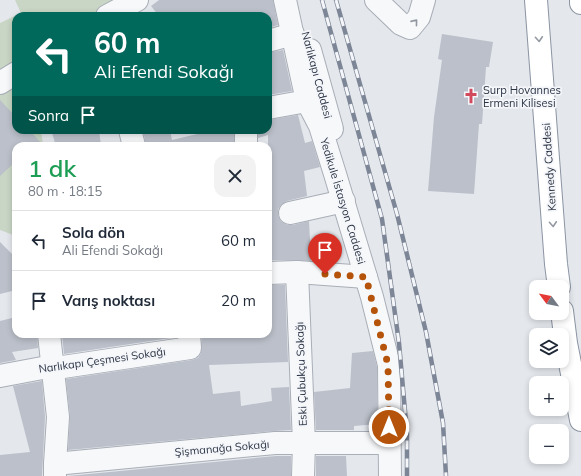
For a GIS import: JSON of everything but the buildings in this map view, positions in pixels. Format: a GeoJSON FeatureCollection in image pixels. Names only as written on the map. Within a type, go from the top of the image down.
{"type":"FeatureCollection","features":[{"type":"Feature","properties":{"kind":"highway","name":"Kennedy Caddesi"},"geometry":{"type":"LineString","coordinates":[[536,0],[558,280]]}},
{"type":"Feature","properties":{"kind":"highway"},"geometry":{"type":"LineString","coordinates":[[563,320],[566,343],[581,420]]}},
{"type":"Feature","properties":{"kind":"street"},"geometry":{"type":"LineString","coordinates":[[114,12],[137,0]]}},
{"type":"Feature","properties":{"kind":"street","name":"Yedikule İstasyon Caddesi"},"geometry":{"type":"LineString","coordinates":[[285,0],[307,101],[320,126],[344,201],[366,277],[388,365],[390,476]]}},
{"type":"Feature","properties":{"kind":"street","name":"Narlıkapı Caddesi"},"geometry":{"type":"LineString","coordinates":[[296,0],[331,127],[335,174]]}},
{"type":"Feature","properties":{"kind":"street"},"geometry":{"type":"LineString","coordinates":[[376,0],[401,24],[410,28],[419,17],[424,0]]}},
{"type":"Feature","properties":{"kind":"street"},"geometry":{"type":"LineString","coordinates":[[272,40],[293,34]]}},
{"type":"Feature","properties":{"kind":"street"},"geometry":{"type":"LineString","coordinates":[[0,84],[12,76]]}},
{"type":"Feature","properties":{"kind":"street"},"geometry":{"type":"LineString","coordinates":[[272,107],[307,101]]}},
{"type":"Feature","properties":{"kind":"street"},"geometry":{"type":"LineString","coordinates":[[290,213],[344,201]]}},
{"type":"Feature","properties":{"kind":"street"},"geometry":{"type":"LineString","coordinates":[[272,273],[297,272],[366,277]]}},
{"type":"Feature","properties":{"kind":"street","name":"Eski Çubukçu Sokağı"},"geometry":{"type":"LineString","coordinates":[[297,272],[304,443],[303,476]]}},
{"type":"Feature","properties":{"kind":"street"},"geometry":{"type":"LineString","coordinates":[[49,338],[58,417],[55,470]]}},
{"type":"Feature","properties":{"kind":"street","name":"Narlıkapı Çeşmesi Sokağı"},"geometry":{"type":"LineString","coordinates":[[0,376],[53,366],[63,367],[190,348],[189,338]]}},
{"type":"Feature","properties":{"kind":"street","name":"Şişmanağa Sokağı"},"geometry":{"type":"LineString","coordinates":[[55,470],[197,449],[275,443],[389,443]]}},
{"type":"Feature","properties":{"kind":"green space"},"geometry":{"type":"Polygon","coordinates":[[[15,0],[123,0],[104,12],[21,12],[15,0]]]}},
{"type":"Feature","properties":{"kind":"green space"},"geometry":{"type":"Polygon","coordinates":[[[12,17],[12,67],[0,74],[0,23],[12,17]]]}},
{"type":"Feature","properties":{"kind":"green space"},"geometry":{"type":"Polygon","coordinates":[[[12,82],[12,134],[42,134],[42,142],[12,142],[12,234],[0,230],[0,88],[12,82]]]}},
{"type":"Feature","properties":{"kind":"railway"},"geometry":{"type":"LineString","coordinates":[[322,0],[382,219],[399,343],[407,434],[407,476]]}},
{"type":"Feature","properties":{"kind":"railway"},"geometry":{"type":"LineString","coordinates":[[336,0],[397,214],[426,332],[443,423],[446,476]]}},
{"type":"Feature","properties":{"kind":"place","name":"Surp Hovannes Ermeni Kilisesi"},"geometry":{"type":"Point","coordinates":[471,96]}},
{"type":"Feature","properties":{"kind":"route"},"geometry":{"type":"LineString","coordinates":[[325,274],[366,277],[388,365],[389,427]]}}]}
